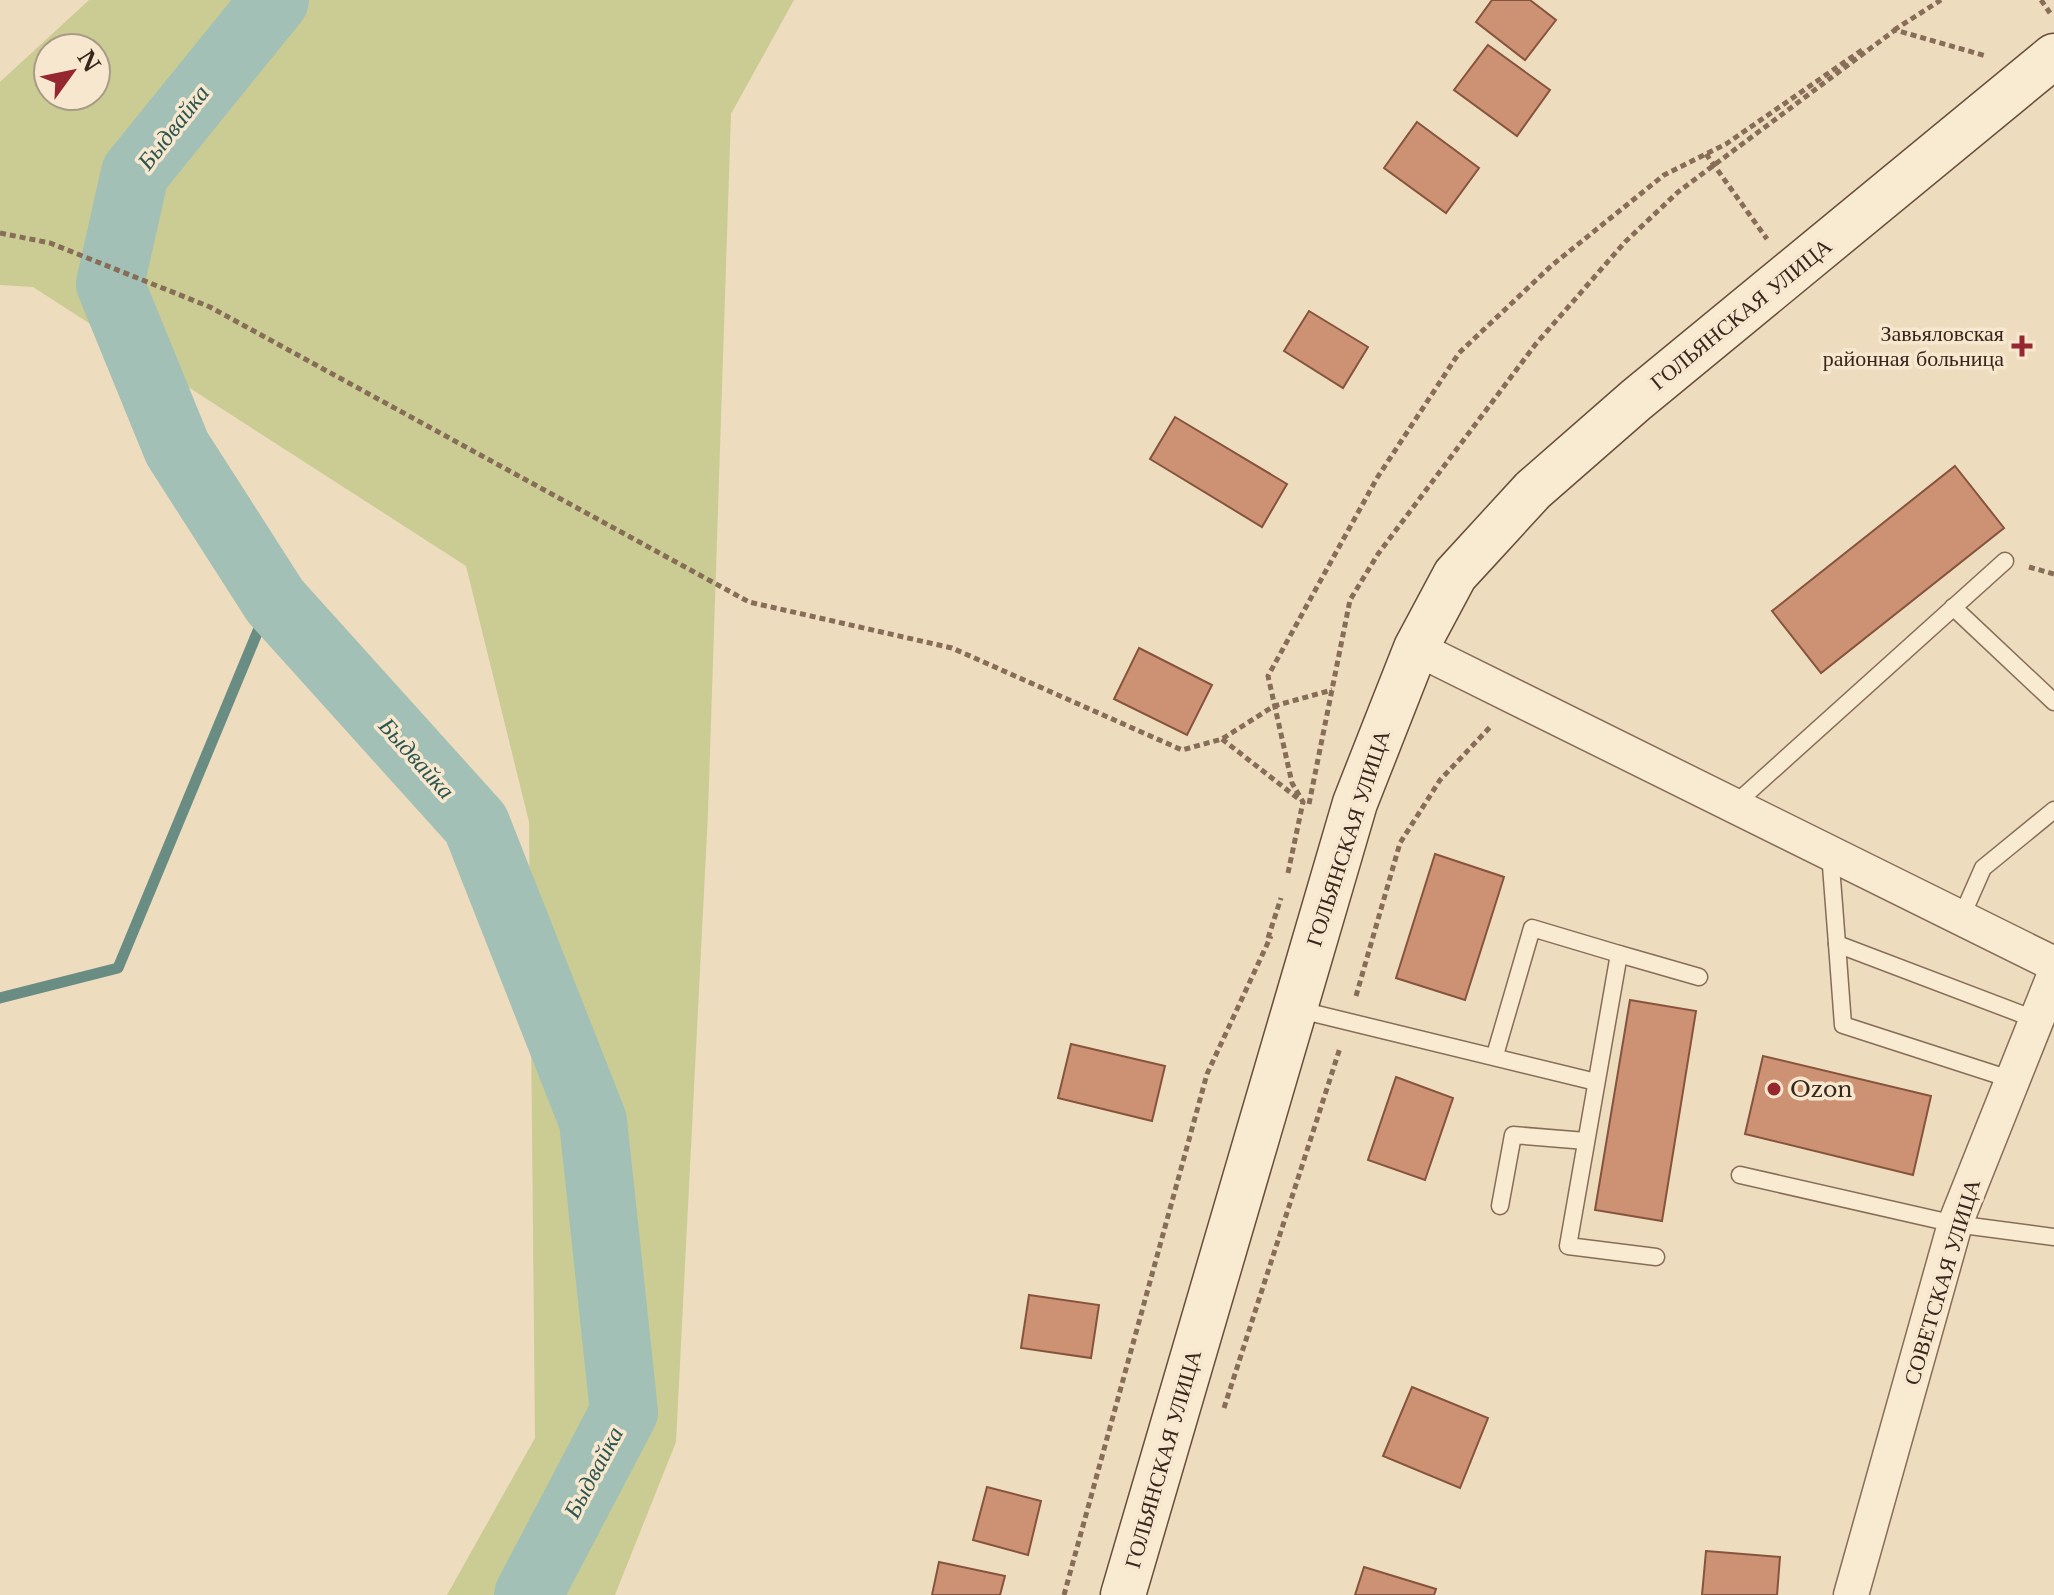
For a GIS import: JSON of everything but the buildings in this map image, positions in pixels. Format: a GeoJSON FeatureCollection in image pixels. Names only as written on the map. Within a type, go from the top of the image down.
{"type":"FeatureCollection","features":[{"type":"Feature","properties":{"kind":"main road","name":"ГОЛЬЯНСКАЯ УЛИЦА"},"geometry":{"type":"LineString","coordinates":[[1123,1595],[1355,803],[1416,648],[1455,575],[1533,490],[2054,56]]}},
{"type":"Feature","properties":{"kind":"street"},"geometry":{"type":"LineString","coordinates":[[1416,648],[2054,964]]}},
{"type":"Feature","properties":{"kind":"street","name":"СОВЕТСКАЯ УЛИЦА"},"geometry":{"type":"LineString","coordinates":[[1851,1595],[1955,1224],[2054,976]]}},
{"type":"Feature","properties":{"kind":"lane"},"geometry":{"type":"LineString","coordinates":[[1734,805],[2005,561]]}},
{"type":"Feature","properties":{"kind":"lane"},"geometry":{"type":"LineString","coordinates":[[1953,607],[2054,702]]}},
{"type":"Feature","properties":{"kind":"lane"},"geometry":{"type":"LineString","coordinates":[[1961,918],[1983,868],[2054,810]]}},
{"type":"Feature","properties":{"kind":"lane"},"geometry":{"type":"LineString","coordinates":[[1830,853],[1843,1025],[2013,1080]]}},
{"type":"Feature","properties":{"kind":"lane"},"geometry":{"type":"LineString","coordinates":[[1495,1055],[1532,928],[1699,977]]}},
{"type":"Feature","properties":{"kind":"lane"},"geometry":{"type":"LineString","coordinates":[[1837,944],[2037,1020]]}},
{"type":"Feature","properties":{"kind":"lane"},"geometry":{"type":"LineString","coordinates":[[1619,954],[1568,1246],[1656,1257]]}},
{"type":"Feature","properties":{"kind":"lane"},"geometry":{"type":"LineString","coordinates":[[1295,1009],[1495,1055],[1596,1082]]}},
{"type":"Feature","properties":{"kind":"lane"},"geometry":{"type":"LineString","coordinates":[[1500,1206],[1513,1135],[1586,1141]]}},
{"type":"Feature","properties":{"kind":"lane"},"geometry":{"type":"LineString","coordinates":[[1740,1175],[1955,1224],[2054,1237]]}},
{"type":"Feature","properties":{"kind":"path"},"geometry":{"type":"LineString","coordinates":[[1306,802],[1292,783],[1268,676],[1377,478],[1459,353],[1551,266],[1664,175],[1706,154],[1941,0]]}},
{"type":"Feature","properties":{"kind":"path"},"geometry":{"type":"LineString","coordinates":[[2041,0],[2050,13]]}},
{"type":"Feature","properties":{"kind":"path"},"geometry":{"type":"LineString","coordinates":[[1895,30],[1986,56]]}},
{"type":"Feature","properties":{"kind":"path"},"geometry":{"type":"LineString","coordinates":[[1290,876],[1350,600],[1378,554],[1535,345],[1625,242],[1678,192],[1895,30]]}},
{"type":"Feature","properties":{"kind":"path"},"geometry":{"type":"LineString","coordinates":[[1706,154],[1791,272]]}},
{"type":"Feature","properties":{"kind":"path"},"geometry":{"type":"LineString","coordinates":[[0,233],[50,243],[210,307],[749,602],[952,648],[1182,750],[1222,739],[1274,706],[1332,690]]}},
{"type":"Feature","properties":{"kind":"path"},"geometry":{"type":"LineString","coordinates":[[1221,1417],[1349,1021],[1400,843],[1440,780],[1518,699]]}},
{"type":"Feature","properties":{"kind":"path"},"geometry":{"type":"LineString","coordinates":[[1222,739],[1306,802]]}},
{"type":"Feature","properties":{"kind":"path"},"geometry":{"type":"LineString","coordinates":[[1064,1595],[1207,1074],[1287,904],[1287,890]]}},
{"type":"Feature","properties":{"kind":"path"},"geometry":{"type":"LineString","coordinates":[[1266,945],[1295,1009]]}},
{"type":"Feature","properties":{"kind":"green space"},"geometry":{"type":"Polygon","coordinates":[[[89,0],[794,0],[731,114],[708,813],[676,1442],[615,1595],[447,1595],[535,1438],[529,822],[466,566],[33,287],[0,285],[0,82],[32,53],[32,112],[112,112],[112,32],[54,32],[89,0]]]}},
{"type":"Feature","properties":{"kind":"waterway","name":"Быдвайка"},"geometry":{"type":"LineString","coordinates":[[275,0],[135,173],[110,284],[177,448],[275,601],[476,824],[593,1121],[624,1412],[528,1595]]}},
{"type":"Feature","properties":{"kind":"waterway"},"geometry":{"type":"LineString","coordinates":[[0,998],[118,968],[272,597]]}},
{"type":"Feature","properties":{"kind":"place","name":"Завьяловская районная больница"},"geometry":{"type":"Point","coordinates":[2022,346]}},
{"type":"Feature","properties":{"kind":"place","name":"Ozon"},"geometry":{"type":"Point","coordinates":[1774,1089]}}]}
